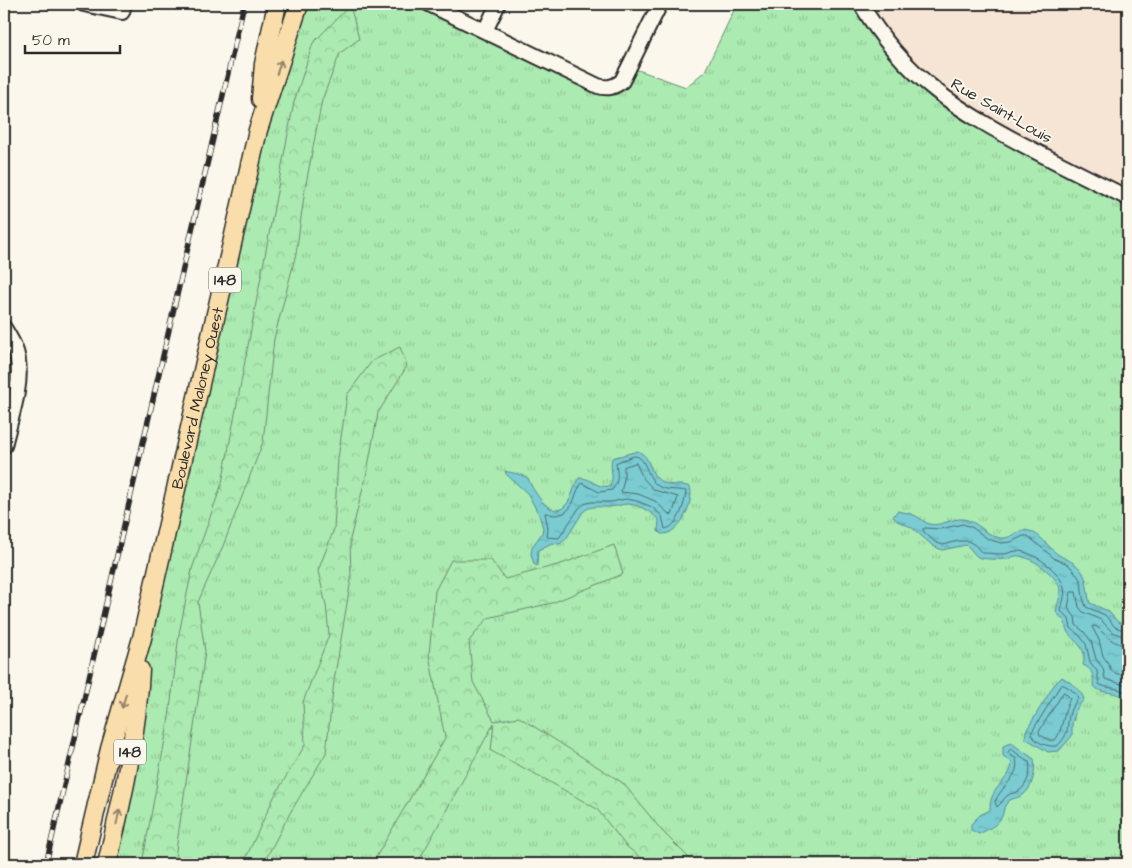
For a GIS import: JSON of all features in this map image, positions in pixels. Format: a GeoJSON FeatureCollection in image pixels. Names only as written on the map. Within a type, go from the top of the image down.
{"type":"FeatureCollection","features":[{"type":"Feature","properties":{"kind":"main road","name":"Boulevard Maloney Ouest"},"geometry":{"type":"LineString","coordinates":[[258,130],[264,64],[277,4]]}},
{"type":"Feature","properties":{"kind":"main road","name":"Boulevard Maloney Ouest"},"geometry":{"type":"LineString","coordinates":[[83,864],[110,749],[142,638],[258,130],[299,4]]}},
{"type":"Feature","properties":{"kind":"main road","name":"Boulevard Maloney Ouest"},"geometry":{"type":"LineString","coordinates":[[107,864],[122,795],[138,700],[142,638]]}},
{"type":"Feature","properties":{"kind":"street"},"geometry":{"type":"LineString","coordinates":[[84,4],[122,12],[124,4]]}},
{"type":"Feature","properties":{"kind":"street"},"geometry":{"type":"LineString","coordinates":[[429,4],[598,86],[611,88],[622,81],[625,76],[660,4]]}},
{"type":"Feature","properties":{"kind":"street"},"geometry":{"type":"LineString","coordinates":[[485,31],[498,4]]}},
{"type":"Feature","properties":{"kind":"street","name":"Rue Saint-Louis"},"geometry":{"type":"LineString","coordinates":[[861,4],[898,56],[942,96],[1000,133],[1128,198]]}},
{"type":"Feature","properties":{"kind":"street"},"geometry":{"type":"LineString","coordinates":[[4,328],[16,350],[18,361],[16,390],[4,446]]}},
{"type":"Feature","properties":{"kind":"shaded area"},"geometry":{"type":"Polygon","coordinates":[[[863,4],[1128,4],[1128,198],[942,96],[863,4]]]}},
{"type":"Feature","properties":{"kind":"green space"},"geometry":{"type":"Polygon","coordinates":[[[299,4],[429,4],[598,86],[638,70],[686,87],[705,71],[737,4],[861,4],[926,83],[1128,198],[1128,864],[108,864],[142,638],[212,335],[299,4]]]}},
{"type":"Feature","properties":{"kind":"green space"},"geometry":{"type":"Polygon","coordinates":[[[350,5],[359,39],[340,53],[322,100],[305,189],[296,254],[274,339],[263,442],[223,546],[198,602],[205,652],[174,864],[142,864],[169,718],[179,634],[192,569],[222,483],[294,102],[313,43],[350,5]]]}},
{"type":"Feature","properties":{"kind":"green space"},"geometry":{"type":"Polygon","coordinates":[[[400,347],[407,366],[378,413],[367,472],[350,539],[351,579],[334,681],[326,753],[290,813],[263,864],[243,864],[274,797],[305,745],[303,702],[329,635],[326,605],[318,571],[334,529],[338,459],[347,395],[372,361],[400,347]]]}},
{"type":"Feature","properties":{"kind":"green space"},"geometry":{"type":"Polygon","coordinates":[[[614,545],[623,574],[552,603],[488,618],[469,641],[473,682],[494,721],[519,717],[623,783],[662,831],[695,864],[649,864],[626,846],[597,809],[491,751],[494,723],[417,864],[372,864],[445,738],[429,655],[435,591],[451,560],[491,560],[505,579],[561,564],[614,545]]]}},
{"type":"Feature","properties":{"kind":"water"},"geometry":{"type":"Polygon","coordinates":[[[638,451],[643,454],[654,475],[662,482],[690,487],[691,493],[688,509],[674,530],[661,534],[658,531],[659,520],[641,507],[628,504],[611,507],[592,507],[583,512],[566,539],[560,544],[552,543],[538,550],[537,566],[534,564],[531,554],[532,547],[542,533],[543,528],[539,515],[528,494],[505,471],[528,478],[537,495],[545,504],[555,510],[568,503],[579,478],[587,479],[597,485],[610,486],[612,458],[638,451]]]}},
{"type":"Feature","properties":{"kind":"water"},"geometry":{"type":"Polygon","coordinates":[[[897,511],[914,515],[933,525],[959,519],[968,520],[1000,538],[1022,531],[1029,531],[1040,537],[1056,553],[1074,563],[1085,577],[1090,603],[1108,611],[1128,629],[1128,700],[1100,690],[1093,685],[1092,673],[1083,665],[1083,651],[1068,633],[1065,622],[1056,612],[1060,592],[1058,583],[1042,566],[1021,556],[1008,559],[980,558],[966,545],[942,550],[933,546],[911,527],[897,521],[893,517],[897,511]]]}},
{"type":"Feature","properties":{"kind":"water"},"geometry":{"type":"Polygon","coordinates":[[[1062,677],[1078,689],[1084,699],[1076,710],[1072,724],[1072,736],[1059,751],[1048,752],[1025,738],[1026,731],[1054,685],[1062,677]]]}},
{"type":"Feature","properties":{"kind":"water"},"geometry":{"type":"Polygon","coordinates":[[[1011,743],[1034,759],[1035,768],[1031,783],[1023,795],[1008,802],[997,823],[979,834],[971,830],[971,824],[980,815],[990,810],[993,795],[1011,768],[1012,762],[1003,756],[1003,746],[1011,743]]]}},
{"type":"Feature","properties":{"kind":"railway"},"geometry":{"type":"LineString","coordinates":[[46,864],[244,4]]}}]}
